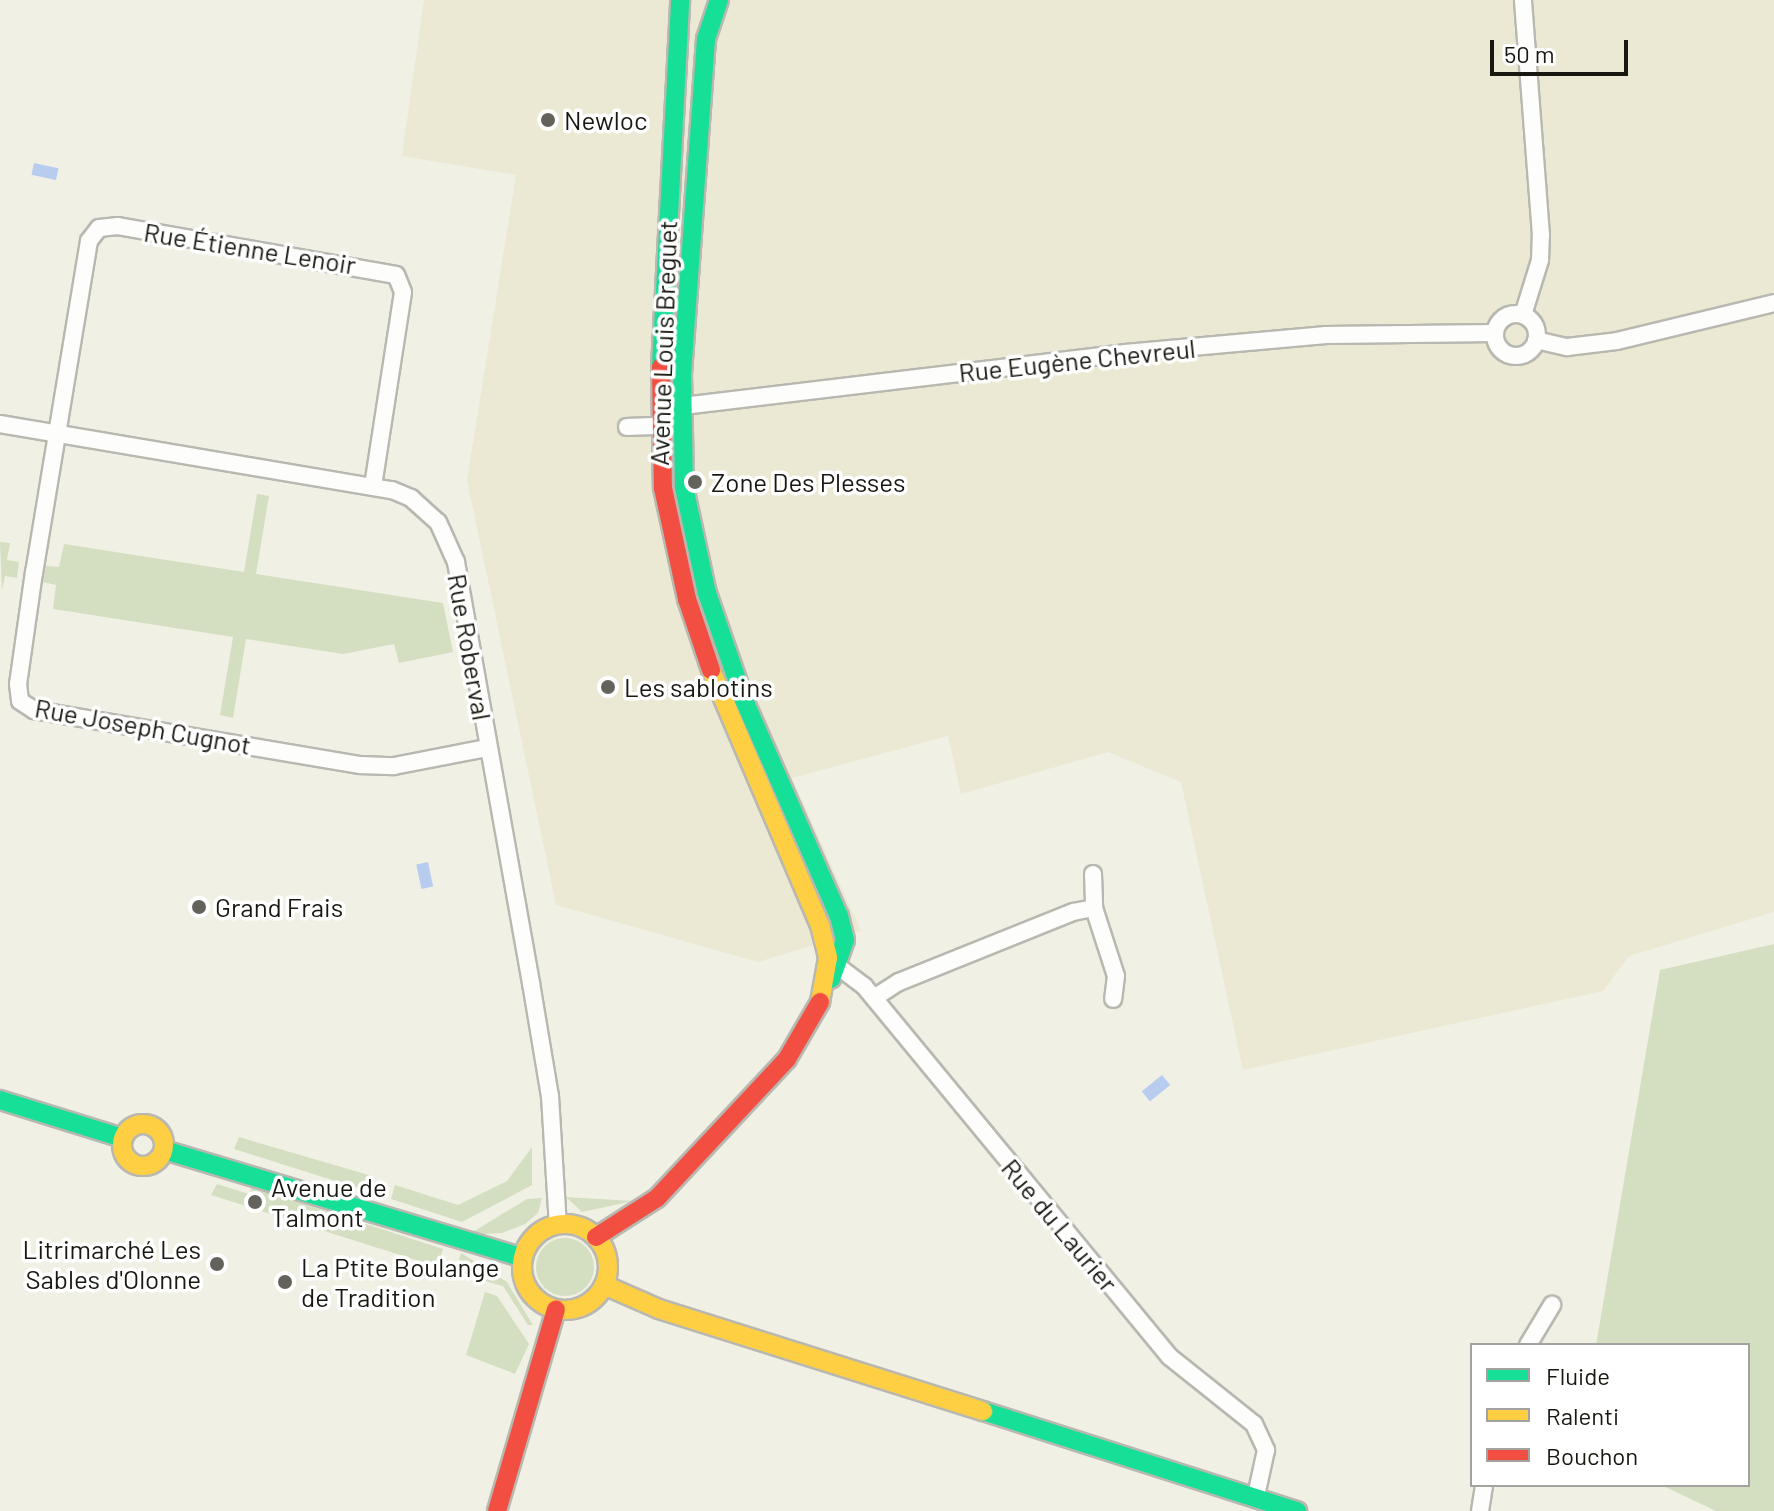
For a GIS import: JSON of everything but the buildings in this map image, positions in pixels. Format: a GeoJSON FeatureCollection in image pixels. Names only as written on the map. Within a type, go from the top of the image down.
{"type":"FeatureCollection","features":[{"type":"Feature","properties":{"kind":"street","name":"Avenue Louis Breguet"},"geometry":{"type":"LineString","coordinates":[[680,0],[660,417],[663,488],[687,599],[724,708],[834,961]]}},
{"type":"Feature","properties":{"kind":"street"},"geometry":{"type":"LineString","coordinates":[[688,0],[716,0]]}},
{"type":"Feature","properties":{"kind":"street","name":"Avenue Louis Breguet"},"geometry":{"type":"LineString","coordinates":[[596,1237],[657,1198],[787,1059],[824,992],[845,940],[839,916],[744,700],[707,593],[684,487],[681,407],[706,39],[716,0]]}},
{"type":"Feature","properties":{"kind":"street"},"geometry":{"type":"LineString","coordinates":[[1523,0],[1541,235],[1540,260],[1523,315]]}},
{"type":"Feature","properties":{"kind":"street","name":"Rue Étienne Lenoir"},"geometry":{"type":"LineString","coordinates":[[58,434],[89,241],[99,228],[118,226],[387,270],[402,285],[373,486]]}},
{"type":"Feature","properties":{"kind":"street"},"geometry":{"type":"LineString","coordinates":[[1536,340],[1595,345],[1774,303]]}},
{"type":"Feature","properties":{"kind":"street"},"geometry":{"type":"LineString","coordinates":[[1523,315],[1536,328],[1536,340],[1527,353],[1512,355],[1497,345],[1495,333],[1504,317],[1523,315]]}},
{"type":"Feature","properties":{"kind":"street","name":"Rue Eugène Chevreul"},"geometry":{"type":"LineString","coordinates":[[627,427],[681,407],[1140,351],[1326,335],[1495,333]]}},
{"type":"Feature","properties":{"kind":"street","name":"Rue Roberval"},"geometry":{"type":"LineString","coordinates":[[0,424],[373,486],[411,498],[449,538],[550,1096],[558,1225]]}},
{"type":"Feature","properties":{"kind":"street","name":"Rue Joseph Cugnot"},"geometry":{"type":"LineString","coordinates":[[58,434],[18,684],[26,707],[360,765],[394,766],[487,748]]}},
{"type":"Feature","properties":{"kind":"street"},"geometry":{"type":"LineString","coordinates":[[1093,874],[1094,908],[1116,976],[1113,999]]}},
{"type":"Feature","properties":{"kind":"street"},"geometry":{"type":"LineString","coordinates":[[874,998],[899,982],[1073,912],[1094,908]]}},
{"type":"Feature","properties":{"kind":"street","name":"Rue du Laurier"},"geometry":{"type":"LineString","coordinates":[[834,961],[874,998],[1170,1357],[1254,1424],[1266,1450],[1256,1496]]}},
{"type":"Feature","properties":{"kind":"street"},"geometry":{"type":"LineString","coordinates":[[0,1100],[123,1138]]}},
{"type":"Feature","properties":{"kind":"street"},"geometry":{"type":"LineString","coordinates":[[138,1124],[152,1125],[161,1133],[164,1150],[155,1163],[137,1166],[123,1154],[123,1138],[138,1124]]}},
{"type":"Feature","properties":{"kind":"street"},"geometry":{"type":"LineString","coordinates":[[164,1150],[523,1258]]}},
{"type":"Feature","properties":{"kind":"street"},"geometry":{"type":"LineString","coordinates":[[558,1225],[582,1228],[596,1237],[606,1255],[604,1285],[584,1305],[556,1309],[532,1294],[523,1277],[523,1258],[539,1233],[558,1225]]}},
{"type":"Feature","properties":{"kind":"street"},"geometry":{"type":"LineString","coordinates":[[604,1285],[659,1309],[1297,1511]]}},
{"type":"Feature","properties":{"kind":"street"},"geometry":{"type":"LineString","coordinates":[[1529,1343],[1552,1305]]}},
{"type":"Feature","properties":{"kind":"street"},"geometry":{"type":"LineString","coordinates":[[497,1511],[556,1309]]}},
{"type":"Feature","properties":{"kind":"street"},"geometry":{"type":"LineString","coordinates":[[1480,1511],[1484,1487]]}},
{"type":"Feature","properties":{"kind":"shaded area"},"geometry":{"type":"Polygon","coordinates":[[[424,0],[1774,0],[1774,912],[1629,956],[1603,991],[1243,1070],[1181,782],[1108,752],[961,794],[948,736],[792,778],[861,931],[758,962],[556,905],[467,480],[516,175],[402,156],[424,0]]]}},
{"type":"Feature","properties":{"kind":"green space"},"geometry":{"type":"Polygon","coordinates":[[[257,494],[269,496],[256,574],[443,603],[453,652],[399,663],[394,644],[343,654],[246,639],[233,718],[220,715],[233,637],[53,609],[56,585],[43,582],[46,566],[59,567],[64,544],[244,572],[257,494]]]}},
{"type":"Feature","properties":{"kind":"green space"},"geometry":{"type":"Polygon","coordinates":[[[0,542],[10,543],[7,560],[19,562],[17,578],[5,576],[2,591],[0,542]]]}},
{"type":"Feature","properties":{"kind":"green space"},"geometry":{"type":"Polygon","coordinates":[[[1774,944],[1774,1511],[1716,1511],[1665,1487],[1750,1487],[1750,1343],[1596,1343],[1660,970],[1774,944]]]}},
{"type":"Feature","properties":{"kind":"green space"},"geometry":{"type":"Polygon","coordinates":[[[239,1137],[372,1176],[367,1191],[234,1149],[239,1137]]]}},
{"type":"Feature","properties":{"kind":"green space"},"geometry":{"type":"Polygon","coordinates":[[[532,1147],[532,1185],[462,1222],[391,1199],[395,1185],[458,1205],[507,1181],[532,1147]]]}},
{"type":"Feature","properties":{"kind":"green space"},"geometry":{"type":"Polygon","coordinates":[[[217,1184],[249,1194],[252,1187],[443,1249],[438,1267],[211,1195],[217,1184]]]}},
{"type":"Feature","properties":{"kind":"green space"},"geometry":{"type":"Polygon","coordinates":[[[566,1197],[633,1201],[582,1212],[566,1197]]]}},
{"type":"Feature","properties":{"kind":"green space"},"geometry":{"type":"Polygon","coordinates":[[[542,1198],[538,1213],[525,1224],[502,1233],[468,1235],[527,1199],[542,1198]]]}},
{"type":"Feature","properties":{"kind":"green space"},"geometry":{"type":"Polygon","coordinates":[[[565,1238],[576,1240],[585,1247],[592,1256],[592,1278],[585,1287],[576,1294],[565,1296],[554,1294],[545,1287],[538,1278],[536,1267],[538,1256],[545,1247],[554,1240],[565,1238]]]}},
{"type":"Feature","properties":{"kind":"green space"},"geometry":{"type":"Polygon","coordinates":[[[461,1253],[507,1282],[533,1325],[528,1325],[503,1286],[455,1273],[461,1253]]]}},
{"type":"Feature","properties":{"kind":"green space"},"geometry":{"type":"Polygon","coordinates":[[[485,1292],[497,1296],[529,1344],[515,1374],[466,1355],[485,1292]]]}},
{"type":"Feature","properties":{"kind":"water"},"geometry":{"type":"Polygon","coordinates":[[[34,163],[58,168],[56,180],[32,175],[34,163]]]}},
{"type":"Feature","properties":{"kind":"water"},"geometry":{"type":"Polygon","coordinates":[[[428,862],[433,886],[421,889],[416,864],[428,862]]]}},
{"type":"Feature","properties":{"kind":"water"},"geometry":{"type":"Polygon","coordinates":[[[1162,1075],[1170,1085],[1150,1101],[1142,1091],[1162,1075]]]}},
{"type":"Feature","properties":{"kind":"traffic: fast"},"geometry":{"type":"LineString","coordinates":[[661,367],[680,0]]}},
{"type":"Feature","properties":{"kind":"traffic: fast"},"geometry":{"type":"LineString","coordinates":[[719,0],[706,39],[682,373],[684,487],[707,593],[744,700],[839,916],[845,940],[831,979]]}},
{"type":"Feature","properties":{"kind":"traffic: fast"},"geometry":{"type":"LineString","coordinates":[[0,1100],[123,1138]]}},
{"type":"Feature","properties":{"kind":"traffic: fast"},"geometry":{"type":"LineString","coordinates":[[164,1150],[523,1258]]}},
{"type":"Feature","properties":{"kind":"traffic: fast"},"geometry":{"type":"LineString","coordinates":[[983,1411],[1297,1511]]}},
{"type":"Feature","properties":{"kind":"traffic: slow"},"geometry":{"type":"LineString","coordinates":[[711,670],[820,925],[828,958],[820,1002]]}},
{"type":"Feature","properties":{"kind":"traffic: slow"},"geometry":{"type":"LineString","coordinates":[[143,1124],[158,1130],[164,1145],[158,1160],[143,1166],[128,1160],[122,1145],[128,1130],[143,1124]]}},
{"type":"Feature","properties":{"kind":"traffic: slow"},"geometry":{"type":"LineString","coordinates":[[565,1224],[581,1228],[595,1237],[604,1251],[608,1267],[604,1283],[595,1297],[581,1306],[565,1310],[549,1306],[535,1297],[526,1283],[522,1267],[526,1251],[535,1237],[549,1228],[565,1224]]}},
{"type":"Feature","properties":{"kind":"traffic: slow"},"geometry":{"type":"LineString","coordinates":[[604,1285],[659,1309],[983,1411]]}},
{"type":"Feature","properties":{"kind":"traffic: jam"},"geometry":{"type":"LineString","coordinates":[[661,367],[663,488],[687,599],[711,670]]}},
{"type":"Feature","properties":{"kind":"traffic: jam"},"geometry":{"type":"LineString","coordinates":[[596,1237],[657,1198],[787,1059],[820,1002]]}},
{"type":"Feature","properties":{"kind":"traffic: jam"},"geometry":{"type":"LineString","coordinates":[[497,1511],[556,1309]]}},
{"type":"Feature","properties":{"kind":"place","name":"Newloc"},"geometry":{"type":"Point","coordinates":[548,120]}},
{"type":"Feature","properties":{"kind":"place","name":"Zone Des Plesses"},"geometry":{"type":"Point","coordinates":[695,482]}},
{"type":"Feature","properties":{"kind":"place","name":"Les sablotins"},"geometry":{"type":"Point","coordinates":[608,687]}},
{"type":"Feature","properties":{"kind":"place","name":"Grand Frais"},"geometry":{"type":"Point","coordinates":[199,907]}},
{"type":"Feature","properties":{"kind":"place","name":"Avenue de Talmont"},"geometry":{"type":"Point","coordinates":[255,1202]}},
{"type":"Feature","properties":{"kind":"place","name":"Litrimarché Les Sables d'Olonne"},"geometry":{"type":"Point","coordinates":[217,1264]}},
{"type":"Feature","properties":{"kind":"place","name":"La Ptite Boulange de Tradition"},"geometry":{"type":"Point","coordinates":[285,1282]}}]}
